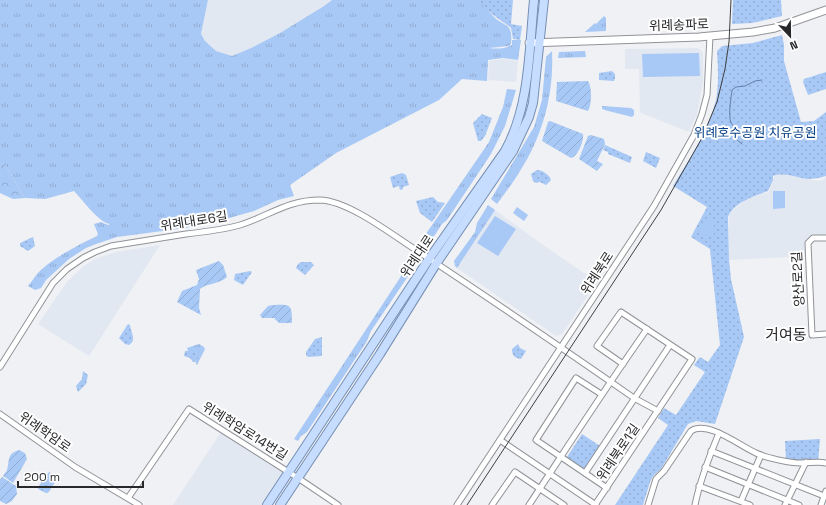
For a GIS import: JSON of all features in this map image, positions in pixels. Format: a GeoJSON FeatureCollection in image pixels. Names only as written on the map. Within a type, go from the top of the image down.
{"type":"FeatureCollection","features":[{"type":"Feature","properties":{"kind":"main road","name":"위례대로"},"geometry":{"type":"LineString","coordinates":[[267,505],[433,261],[505,151],[513,136],[518,123],[523,98],[534,0]]}},
{"type":"Feature","properties":{"kind":"main road","name":"위례대로"},"geometry":{"type":"LineString","coordinates":[[280,505],[380,354],[433,261],[513,151],[529,117],[533,103],[544,0]]}},
{"type":"Feature","properties":{"kind":"main road","name":"위례송파로"},"geometry":{"type":"LineString","coordinates":[[529,43],[710,36],[766,30],[826,10]]}},
{"type":"Feature","properties":{"kind":"street","name":"위례북로"},"geometry":{"type":"LineString","coordinates":[[457,505],[654,206],[694,135],[707,95],[710,36]]}},
{"type":"Feature","properties":{"kind":"street","name":"위례대로6길"},"geometry":{"type":"LineString","coordinates":[[0,367],[53,283],[67,269],[83,258],[111,246],[240,225],[297,202],[320,200],[328,201],[351,209],[433,261],[561,348]]}},
{"type":"Feature","properties":{"kind":"street","name":"양산로2길"},"geometry":{"type":"LineString","coordinates":[[826,238],[813,238],[808,243],[812,335],[826,334]]}},
{"type":"Feature","properties":{"kind":"street","name":"위례북로1길"},"geometry":{"type":"LineString","coordinates":[[596,505],[692,360],[621,312],[597,346],[622,364]]}},
{"type":"Feature","properties":{"kind":"street"},"geometry":{"type":"LineString","coordinates":[[529,505],[551,474],[601,394],[647,329]]}},
{"type":"Feature","properties":{"kind":"street","name":"위례북로1길"},"geometry":{"type":"LineString","coordinates":[[585,473],[670,345]]}},
{"type":"Feature","properties":{"kind":"street"},"geometry":{"type":"LineString","coordinates":[[561,348],[634,398],[658,411]]}},
{"type":"Feature","properties":{"kind":"street"},"geometry":{"type":"LineString","coordinates":[[601,394],[576,378],[536,440],[607,488]]}},
{"type":"Feature","properties":{"kind":"street","name":"위례학암로14번길"},"geometry":{"type":"LineString","coordinates":[[128,498],[189,409],[289,472],[338,505]]}},
{"type":"Feature","properties":{"kind":"street","name":"위례학암로"},"geometry":{"type":"LineString","coordinates":[[0,414],[76,467],[139,505]]}},
{"type":"Feature","properties":{"kind":"street"},"geometry":{"type":"LineString","coordinates":[[648,505],[656,479],[664,471],[691,431],[697,428],[703,428],[719,433],[761,455],[800,463],[826,463]]}},
{"type":"Feature","properties":{"kind":"street"},"geometry":{"type":"LineString","coordinates":[[695,505],[705,467],[719,433]]}},
{"type":"Feature","properties":{"kind":"street"},"geometry":{"type":"LineString","coordinates":[[500,440],[596,505]]}},
{"type":"Feature","properties":{"kind":"street"},"geometry":{"type":"LineString","coordinates":[[712,451],[795,485],[825,494],[821,505]]}},
{"type":"Feature","properties":{"kind":"street"},"geometry":{"type":"LineString","coordinates":[[741,501],[761,455]]}},
{"type":"Feature","properties":{"kind":"street"},"geometry":{"type":"LineString","coordinates":[[786,502],[806,462]]}},
{"type":"Feature","properties":{"kind":"street"},"geometry":{"type":"LineString","coordinates":[[705,467],[748,484],[786,502],[799,505]]}},
{"type":"Feature","properties":{"kind":"street"},"geometry":{"type":"LineString","coordinates":[[492,505],[515,472],[564,505]]}},
{"type":"Feature","properties":{"kind":"street"},"geometry":{"type":"LineString","coordinates":[[699,486],[750,505]]}},
{"type":"Feature","properties":{"kind":"shaded area"},"geometry":{"type":"Polygon","coordinates":[[[208,0],[332,0],[280,33],[232,56],[216,51],[205,41],[201,34],[208,0]]]}},
{"type":"Feature","properties":{"kind":"shaded area"},"geometry":{"type":"Polygon","coordinates":[[[698,48],[703,53],[703,82],[697,114],[689,132],[641,113],[639,69],[625,69],[625,49],[698,48]]]}},
{"type":"Feature","properties":{"kind":"shaded area"},"geometry":{"type":"Polygon","coordinates":[[[502,59],[518,61],[516,82],[488,80],[489,61],[502,59]]]}},
{"type":"Feature","properties":{"kind":"shaded area"},"geometry":{"type":"Polygon","coordinates":[[[780,174],[818,181],[823,180],[826,177],[826,238],[806,239],[807,256],[729,260],[730,212],[748,199],[769,192],[774,177],[780,174]]]}},
{"type":"Feature","properties":{"kind":"shaded area"},"geometry":{"type":"Polygon","coordinates":[[[495,210],[597,282],[562,334],[556,336],[457,268],[495,210]]]}},
{"type":"Feature","properties":{"kind":"shaded area"},"geometry":{"type":"Polygon","coordinates":[[[160,245],[89,356],[38,324],[67,282],[84,266],[95,259],[116,252],[160,245]]]}},
{"type":"Feature","properties":{"kind":"shaded area"},"geometry":{"type":"Polygon","coordinates":[[[221,432],[285,474],[263,505],[173,505],[221,432]]]}},
{"type":"Feature","properties":{"kind":"green space"},"geometry":{"type":"Polygon","coordinates":[[[0,0],[208,0],[201,34],[205,41],[216,51],[232,56],[280,33],[332,0],[479,0],[494,17],[510,29],[511,32],[511,44],[509,46],[489,48],[498,49],[507,47],[512,45],[512,40],[521,40],[518,60],[503,58],[488,60],[487,81],[462,79],[439,100],[336,153],[290,185],[294,196],[278,200],[254,211],[215,222],[185,228],[117,237],[96,244],[86,248],[69,259],[46,280],[41,288],[35,290],[28,286],[50,262],[97,236],[98,234],[94,224],[101,222],[108,225],[110,224],[101,220],[74,191],[45,199],[25,198],[5,165],[0,163],[0,0]]]}},
{"type":"Feature","properties":{"kind":"green space"},"geometry":{"type":"Polygon","coordinates":[[[479,0],[513,0],[511,24],[522,26],[520,40],[513,39],[511,28],[488,11],[479,0]]]}},
{"type":"Feature","properties":{"kind":"green space"},"geometry":{"type":"Polygon","coordinates":[[[733,0],[781,0],[782,16],[752,23],[732,24],[733,0]]]}},
{"type":"Feature","properties":{"kind":"green space"},"geometry":{"type":"Polygon","coordinates":[[[604,16],[606,18],[606,31],[585,32],[595,23],[596,24],[604,16]]]}},
{"type":"Feature","properties":{"kind":"green space","name":"위례호수공원 치유공원"},"geometry":{"type":"Polygon","coordinates":[[[782,35],[784,45],[784,61],[801,122],[814,121],[826,112],[826,176],[807,179],[785,175],[773,176],[773,180],[768,191],[739,204],[731,212],[728,217],[729,260],[731,279],[744,337],[715,424],[696,421],[688,424],[661,469],[653,476],[643,505],[615,505],[668,425],[658,418],[664,408],[676,415],[705,372],[694,365],[700,357],[708,362],[720,345],[710,249],[691,237],[707,207],[673,186],[698,144],[713,112],[718,88],[717,51],[722,46],[753,43],[782,35]]]}},
{"type":"Feature","properties":{"kind":"green space"},"geometry":{"type":"Polygon","coordinates":[[[552,51],[549,98],[541,129],[515,180],[497,204],[491,199],[534,127],[542,100],[546,57],[552,51]]]}},
{"type":"Feature","properties":{"kind":"green space"},"geometry":{"type":"Polygon","coordinates":[[[585,51],[586,57],[558,58],[559,52],[585,51]]]}},
{"type":"Feature","properties":{"kind":"green space"},"geometry":{"type":"Polygon","coordinates":[[[699,53],[700,76],[643,77],[642,54],[699,53]]]}},
{"type":"Feature","properties":{"kind":"green space"},"geometry":{"type":"Polygon","coordinates":[[[612,71],[615,74],[614,81],[599,80],[599,73],[612,71]]]}},
{"type":"Feature","properties":{"kind":"green space"},"geometry":{"type":"Polygon","coordinates":[[[826,72],[826,89],[808,95],[803,82],[804,79],[826,72]]]}},
{"type":"Feature","properties":{"kind":"green space"},"geometry":{"type":"Polygon","coordinates":[[[588,81],[591,96],[588,111],[556,101],[557,82],[588,81]]]}},
{"type":"Feature","properties":{"kind":"green space"},"geometry":{"type":"Polygon","coordinates":[[[507,89],[516,90],[505,126],[491,154],[447,220],[442,224],[427,247],[423,247],[419,244],[489,142],[503,107],[507,89]]]}},
{"type":"Feature","properties":{"kind":"green space"},"geometry":{"type":"Polygon","coordinates":[[[602,106],[631,108],[634,110],[634,115],[632,117],[608,111],[602,109],[602,106]]]}},
{"type":"Feature","properties":{"kind":"green space"},"geometry":{"type":"Polygon","coordinates":[[[482,114],[492,118],[485,136],[481,141],[478,141],[473,123],[482,114]]]}},
{"type":"Feature","properties":{"kind":"green space"},"geometry":{"type":"Polygon","coordinates":[[[550,121],[583,134],[583,140],[580,148],[574,157],[571,158],[542,141],[548,122],[550,121]]]}},
{"type":"Feature","properties":{"kind":"green space"},"geometry":{"type":"Polygon","coordinates":[[[591,135],[604,139],[605,144],[597,161],[603,164],[597,171],[579,159],[588,136],[591,135]]]}},
{"type":"Feature","properties":{"kind":"green space"},"geometry":{"type":"Polygon","coordinates":[[[605,145],[632,157],[630,163],[608,154],[608,152],[603,150],[605,145]]]}},
{"type":"Feature","properties":{"kind":"green space"},"geometry":{"type":"Polygon","coordinates":[[[646,152],[660,158],[656,168],[643,161],[646,152]]]}},
{"type":"Feature","properties":{"kind":"green space"},"geometry":{"type":"Polygon","coordinates":[[[0,163],[5,165],[25,198],[13,199],[0,193],[0,163]]]}},
{"type":"Feature","properties":{"kind":"green space"},"geometry":{"type":"Polygon","coordinates":[[[537,170],[546,173],[549,176],[551,180],[546,185],[533,181],[531,174],[537,170]]]}},
{"type":"Feature","properties":{"kind":"green space"},"geometry":{"type":"Polygon","coordinates":[[[402,173],[406,175],[409,185],[400,190],[399,186],[393,188],[390,177],[402,173]]]}},
{"type":"Feature","properties":{"kind":"green space"},"geometry":{"type":"Polygon","coordinates":[[[773,191],[785,191],[785,208],[773,209],[773,191]]]}},
{"type":"Feature","properties":{"kind":"green space"},"geometry":{"type":"Polygon","coordinates":[[[433,197],[438,202],[445,203],[432,222],[420,213],[416,201],[433,197]]]}},
{"type":"Feature","properties":{"kind":"green space"},"geometry":{"type":"Polygon","coordinates":[[[488,205],[495,210],[457,268],[454,261],[475,232],[477,223],[488,205]]]}},
{"type":"Feature","properties":{"kind":"green space"},"geometry":{"type":"Polygon","coordinates":[[[517,207],[528,215],[524,221],[513,213],[517,207]]]}},
{"type":"Feature","properties":{"kind":"green space"},"geometry":{"type":"Polygon","coordinates":[[[495,216],[516,229],[498,256],[477,243],[495,216]]]}},
{"type":"Feature","properties":{"kind":"green space"},"geometry":{"type":"Polygon","coordinates":[[[708,216],[714,220],[714,235],[712,238],[699,231],[708,216]]]}},
{"type":"Feature","properties":{"kind":"green space"},"geometry":{"type":"Polygon","coordinates":[[[33,237],[35,246],[28,251],[20,246],[20,243],[33,237]]]}},
{"type":"Feature","properties":{"kind":"green space"},"geometry":{"type":"Polygon","coordinates":[[[413,258],[415,266],[371,331],[367,341],[307,432],[301,436],[298,441],[294,439],[413,258]]]}},
{"type":"Feature","properties":{"kind":"green space"},"geometry":{"type":"Polygon","coordinates":[[[219,261],[223,265],[227,277],[221,281],[200,289],[199,308],[201,315],[177,302],[182,291],[197,285],[199,279],[196,270],[219,261]]]}},
{"type":"Feature","properties":{"kind":"green space"},"geometry":{"type":"Polygon","coordinates":[[[301,262],[311,262],[314,265],[305,275],[296,268],[301,262]]]}},
{"type":"Feature","properties":{"kind":"green space"},"geometry":{"type":"Polygon","coordinates":[[[250,271],[252,272],[243,285],[234,280],[235,274],[250,271]]]}},
{"type":"Feature","properties":{"kind":"green space"},"geometry":{"type":"Polygon","coordinates":[[[268,306],[289,306],[292,312],[292,323],[279,323],[274,318],[262,318],[260,315],[268,306]]]}},
{"type":"Feature","properties":{"kind":"green space"},"geometry":{"type":"Polygon","coordinates":[[[128,324],[130,325],[133,336],[133,341],[129,345],[125,344],[119,338],[128,324]]]}},
{"type":"Feature","properties":{"kind":"green space"},"geometry":{"type":"Polygon","coordinates":[[[322,337],[322,356],[308,357],[306,352],[315,339],[322,337]]]}},
{"type":"Feature","properties":{"kind":"green space"},"geometry":{"type":"Polygon","coordinates":[[[199,344],[205,349],[197,365],[195,361],[197,359],[195,351],[188,351],[187,348],[199,344]]]}},
{"type":"Feature","properties":{"kind":"green space"},"geometry":{"type":"Polygon","coordinates":[[[518,344],[520,348],[526,351],[521,359],[514,356],[512,351],[512,349],[518,344]]]}},
{"type":"Feature","properties":{"kind":"green space"},"geometry":{"type":"Polygon","coordinates":[[[185,351],[195,351],[198,359],[193,362],[190,358],[184,356],[185,351]]]}},
{"type":"Feature","properties":{"kind":"green space"},"geometry":{"type":"Polygon","coordinates":[[[83,371],[88,375],[86,384],[78,392],[76,386],[82,379],[83,371]]]}},
{"type":"Feature","properties":{"kind":"green space"},"geometry":{"type":"Polygon","coordinates":[[[582,434],[600,446],[586,468],[582,469],[568,460],[567,457],[582,434]]]}},
{"type":"Feature","properties":{"kind":"green space"},"geometry":{"type":"Polygon","coordinates":[[[820,439],[818,462],[786,460],[785,441],[820,439]]]}},
{"type":"Feature","properties":{"kind":"green space"},"geometry":{"type":"Polygon","coordinates":[[[19,450],[25,453],[27,459],[13,483],[3,476],[7,471],[10,456],[19,450]]]}},
{"type":"Feature","properties":{"kind":"green space"},"geometry":{"type":"Polygon","coordinates":[[[49,472],[57,477],[57,479],[48,493],[46,493],[38,489],[38,487],[49,472]]]}},
{"type":"Feature","properties":{"kind":"green space"},"geometry":{"type":"Polygon","coordinates":[[[2,477],[16,486],[17,494],[12,501],[6,504],[0,501],[0,480],[2,477]]]}},
{"type":"Feature","properties":{"kind":"waterway"},"geometry":{"type":"LineString","coordinates":[[742,144],[736,139],[736,128],[731,124],[730,120],[732,90],[736,87],[745,86],[755,81],[762,80]]}},
{"type":"Feature","properties":{"kind":"tram line"},"geometry":{"type":"LineString","coordinates":[[467,505],[661,210],[702,138],[717,102],[725,69],[729,42],[731,0]]}},
{"type":"Feature","properties":{"kind":"district","name":"거여동"},"geometry":{"type":"Point","coordinates":[786,334]}}]}
